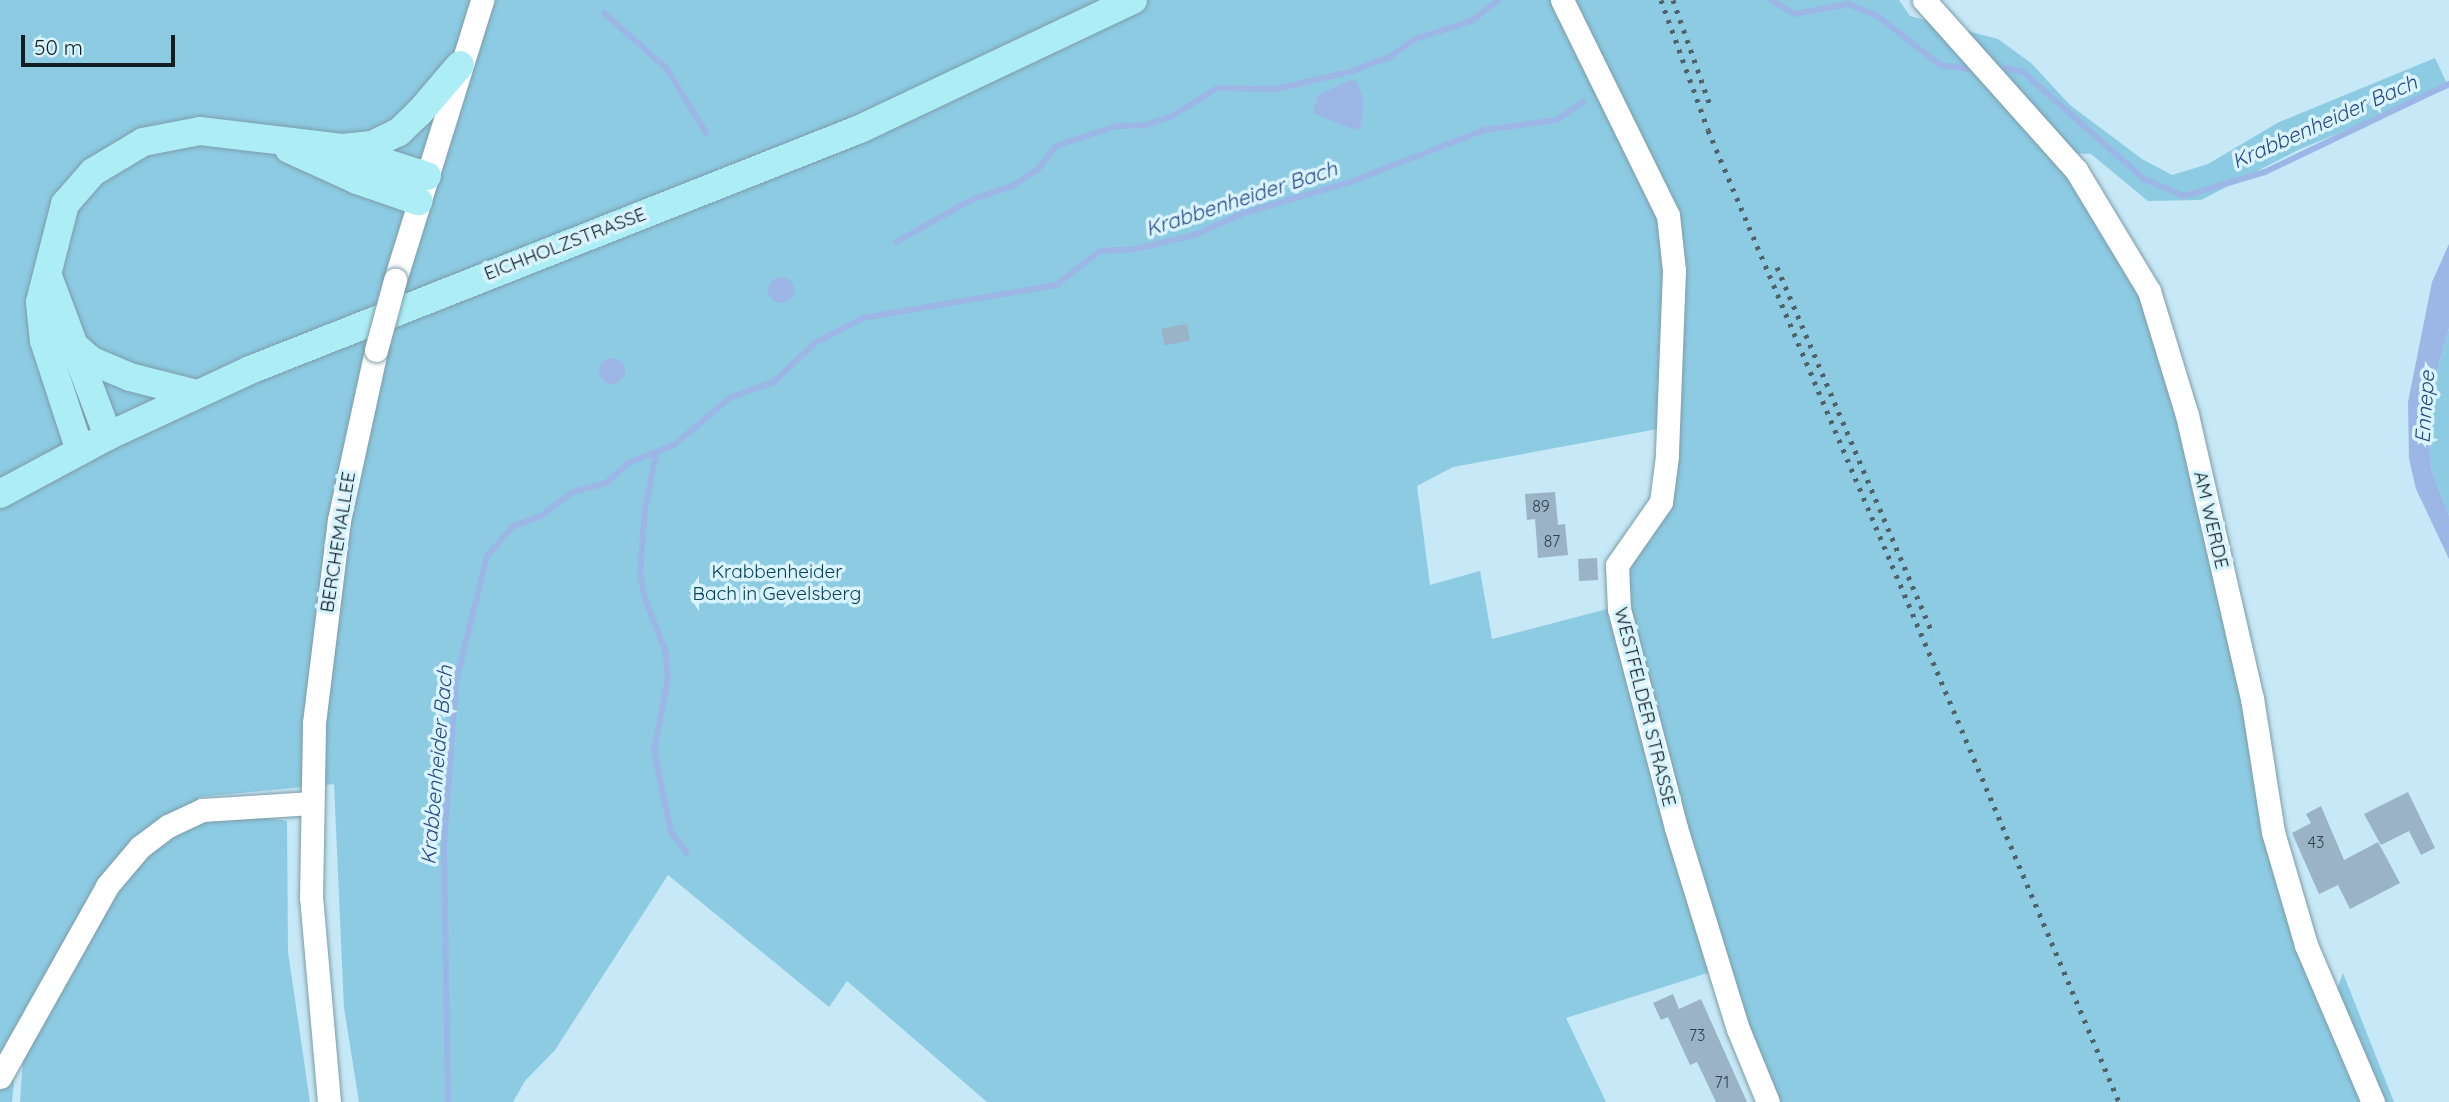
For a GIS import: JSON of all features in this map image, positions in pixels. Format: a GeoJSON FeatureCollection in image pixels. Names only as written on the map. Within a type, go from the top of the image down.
{"type":"FeatureCollection","features":[{"type":"Feature","properties":{"kind":"main road","name":"EICHHOLZSTRASSE"},"geometry":{"type":"LineString","coordinates":[[0,494],[108,436],[197,394],[860,129],[1133,0]]}},
{"type":"Feature","properties":{"kind":"main road"},"geometry":{"type":"LineString","coordinates":[[80,451],[44,341],[40,302],[65,204],[93,172],[122,153],[165,135],[200,131],[342,148],[372,145],[399,132],[441,92],[460,65]]}},
{"type":"Feature","properties":{"kind":"main road"},"geometry":{"type":"LineString","coordinates":[[277,142],[331,170],[423,189]]}},
{"type":"Feature","properties":{"kind":"main road"},"geometry":{"type":"LineString","coordinates":[[342,148],[423,189]]}},
{"type":"Feature","properties":{"kind":"main road"},"geometry":{"type":"LineString","coordinates":[[46,273],[108,436]]}},
{"type":"Feature","properties":{"kind":"main road"},"geometry":{"type":"LineString","coordinates":[[70,342],[92,361],[130,377],[197,394]]}},
{"type":"Feature","properties":{"kind":"street","name":"BERCHEMALLEE"},"geometry":{"type":"LineString","coordinates":[[329,1102],[314,962],[312,803],[315,711],[329,584],[376,350],[460,65],[482,0]]}},
{"type":"Feature","properties":{"kind":"street","name":"WESTFELDER STRASSE"},"geometry":{"type":"LineString","coordinates":[[1562,0],[1668,215],[1674,270],[1666,467],[1661,502],[1617,565],[1619,610],[1676,828],[1738,1029],[1768,1102]]}},
{"type":"Feature","properties":{"kind":"street","name":"AM WERDE"},"geometry":{"type":"LineString","coordinates":[[1924,0],[2076,170],[2149,291],[2191,428],[2252,698],[2273,832],[2306,945],[2372,1102]]}},
{"type":"Feature","properties":{"kind":"street"},"geometry":{"type":"LineString","coordinates":[[0,1077],[107,886],[140,848],[168,826],[202,810],[312,803]]}},
{"type":"Feature","properties":{"kind":"green space","name":"Krabbenheider Bach in Gevelsberg"},"geometry":{"type":"Polygon","coordinates":[[[0,0],[1899,0],[1910,16],[1998,39],[2031,63],[2070,105],[2142,159],[2172,175],[2208,164],[2279,122],[2435,58],[2449,88],[2298,150],[2201,200],[2148,201],[2091,154],[2065,153],[2147,293],[2185,418],[2270,832],[2337,990],[2343,973],[2394,1102],[1774,1102],[1716,943],[1628,628],[1626,577],[1663,509],[1664,218],[1663,428],[1453,467],[1417,486],[1430,585],[1480,571],[1492,639],[1611,608],[1714,971],[1566,1018],[1606,1102],[987,1102],[847,981],[829,1007],[668,875],[555,1050],[525,1081],[513,1102],[359,1102],[344,1008],[334,784],[199,797],[186,825],[243,814],[287,821],[288,952],[310,1102],[20,1102],[23,1058],[16,1059],[12,1102],[0,1102],[0,0]]]}},
{"type":"Feature","properties":{"kind":"green space"},"geometry":{"type":"Polygon","coordinates":[[[2449,328],[2449,516],[2432,471],[2429,444],[2436,375],[2449,328]]]}},
{"type":"Feature","properties":{"kind":"water"},"geometry":{"type":"Polygon","coordinates":[[[1350,80],[1357,82],[1364,101],[1361,127],[1355,130],[1313,113],[1318,95],[1350,80]]]}},
{"type":"Feature","properties":{"kind":"water","name":"Ennepe"},"geometry":{"type":"Polygon","coordinates":[[[2449,244],[2449,328],[2436,375],[2429,444],[2432,471],[2449,516],[2449,559],[2416,489],[2409,459],[2408,402],[2432,282],[2449,244]]]}},
{"type":"Feature","properties":{"kind":"water"},"geometry":{"type":"Polygon","coordinates":[[[781,277],[790,281],[794,290],[790,299],[781,303],[772,299],[768,290],[772,281],[781,277]]]}},
{"type":"Feature","properties":{"kind":"water"},"geometry":{"type":"Polygon","coordinates":[[[612,358],[622,361],[625,371],[622,381],[612,384],[602,381],[599,371],[602,361],[612,358]]]}},
{"type":"Feature","properties":{"kind":"building"},"geometry":{"type":"Polygon","coordinates":[[[1187,324],[1190,341],[1164,345],[1161,329],[1187,324]]]}},
{"type":"Feature","properties":{"kind":"building"},"geometry":{"type":"Polygon","coordinates":[[[1555,492],[1558,525],[1565,524],[1568,555],[1538,558],[1535,519],[1527,520],[1525,494],[1555,492]]]}},
{"type":"Feature","properties":{"kind":"building"},"geometry":{"type":"Polygon","coordinates":[[[1597,558],[1598,580],[1579,581],[1578,559],[1597,558]]]}},
{"type":"Feature","properties":{"kind":"building"},"geometry":{"type":"Polygon","coordinates":[[[2408,792],[2435,848],[2421,855],[2409,831],[2381,845],[2364,814],[2408,792]]]}},
{"type":"Feature","properties":{"kind":"building"},"geometry":{"type":"Polygon","coordinates":[[[2321,806],[2344,860],[2378,842],[2400,883],[2350,909],[2338,885],[2319,894],[2292,833],[2311,823],[2306,814],[2321,806]]]}},
{"type":"Feature","properties":{"kind":"building"},"geometry":{"type":"Polygon","coordinates":[[[1673,994],[1679,1009],[1701,999],[1747,1102],[1716,1102],[1697,1062],[1690,1065],[1668,1017],[1661,1020],[1653,1003],[1673,994]]]}},
{"type":"Feature","properties":{"kind":"waterway"},"geometry":{"type":"LineString","coordinates":[[896,242],[969,201],[1014,185],[1038,169],[1056,146],[1117,126],[1145,125],[1172,116],[1217,88],[1276,89],[1352,71],[1390,57],[1415,39],[1471,21],[1499,0]]}},
{"type":"Feature","properties":{"kind":"waterway","name":"Krabbenheider Bach"},"geometry":{"type":"LineString","coordinates":[[1771,0],[1795,14],[1848,4],[1879,17],[1940,65],[1967,69]]}},
{"type":"Feature","properties":{"kind":"waterway"},"geometry":{"type":"LineString","coordinates":[[604,13],[667,69],[706,133]]}},
{"type":"Feature","properties":{"kind":"waterway","name":"Krabbenheider Bach"},"geometry":{"type":"LineString","coordinates":[[2006,68],[2023,72],[2144,179],[2184,196],[2265,172],[2449,84]]}},
{"type":"Feature","properties":{"kind":"waterway","name":"Krabbenheider Bach"},"geometry":{"type":"LineString","coordinates":[[448,1102],[444,844],[456,682],[487,556],[513,526],[541,516],[573,492],[606,483],[628,463],[674,445],[731,397],[774,382],[815,343],[863,318],[1056,285],[1100,251],[1135,249],[1194,235],[1244,213],[1350,182],[1484,130],[1557,120],[1583,102]]}},
{"type":"Feature","properties":{"kind":"waterway"},"geometry":{"type":"LineString","coordinates":[[656,454],[645,509],[640,572],[646,602],[666,653],[668,679],[654,751],[671,832],[687,853]]}},
{"type":"Feature","properties":{"kind":"railway"},"geometry":{"type":"LineString","coordinates":[[1661,0],[1708,130],[2119,1102]]}},
{"type":"Feature","properties":{"kind":"railway"},"geometry":{"type":"LineString","coordinates":[[1673,0],[1710,105]]}},
{"type":"Feature","properties":{"kind":"railway"},"geometry":{"type":"LineString","coordinates":[[1777,267],[1933,634]]}}]}
